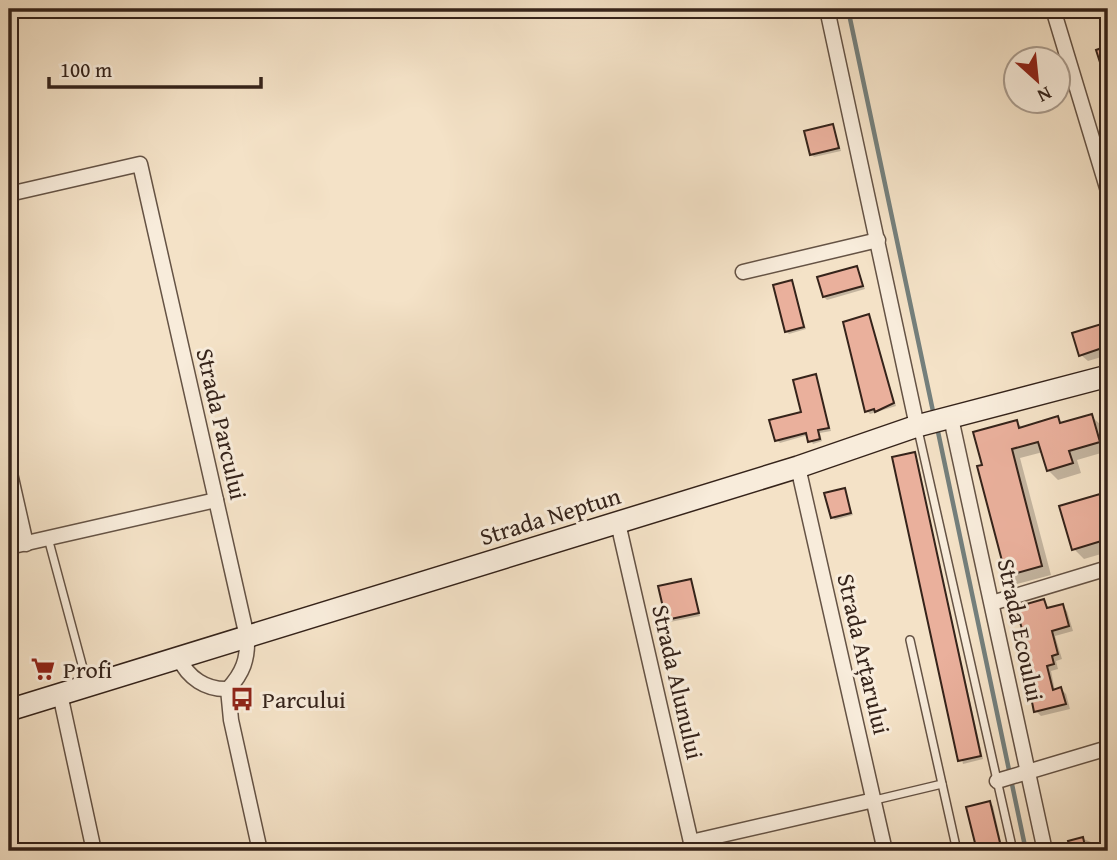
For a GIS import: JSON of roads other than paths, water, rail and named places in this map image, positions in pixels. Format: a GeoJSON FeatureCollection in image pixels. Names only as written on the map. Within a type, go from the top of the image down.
{"type":"FeatureCollection","features":[{"type":"Feature","properties":{"kind":"street","name":"Strada Ecoului"},"geometry":{"type":"LineString","coordinates":[[827,9],[878,240],[992,603],[1025,773],[1045,851]]}},
{"type":"Feature","properties":{"kind":"street"},"geometry":{"type":"LineString","coordinates":[[1053,9],[1108,191]]}},
{"type":"Feature","properties":{"kind":"street","name":"Strada Parcului"},"geometry":{"type":"LineString","coordinates":[[9,194],[140,164],[247,637],[248,656],[239,677],[228,689]]}},
{"type":"Feature","properties":{"kind":"street"},"geometry":{"type":"LineString","coordinates":[[743,272],[878,240]]}},
{"type":"Feature","properties":{"kind":"street","name":"Strada Neptun"},"geometry":{"type":"LineString","coordinates":[[9,710],[798,467],[934,422],[1108,376]]}},
{"type":"Feature","properties":{"kind":"street","name":"Strada Arțarului"},"geometry":{"type":"LineString","coordinates":[[798,467],[885,851]]}},
{"type":"Feature","properties":{"kind":"street"},"geometry":{"type":"LineString","coordinates":[[9,470],[26,544]]}},
{"type":"Feature","properties":{"kind":"street"},"geometry":{"type":"LineString","coordinates":[[9,547],[216,500]]}},
{"type":"Feature","properties":{"kind":"street","name":"Strada Alunului"},"geometry":{"type":"LineString","coordinates":[[618,523],[692,846]]}},
{"type":"Feature","properties":{"kind":"street"},"geometry":{"type":"LineString","coordinates":[[992,603],[1108,568]]}},
{"type":"Feature","properties":{"kind":"street"},"geometry":{"type":"LineString","coordinates":[[178,658],[183,668],[197,681],[215,690],[228,689],[231,720],[260,851]]}},
{"type":"Feature","properties":{"kind":"street"},"geometry":{"type":"LineString","coordinates":[[60,694],[94,851]]}},
{"type":"Feature","properties":{"kind":"street"},"geometry":{"type":"LineString","coordinates":[[1002,780],[1108,748]]}},
{"type":"Feature","properties":{"kind":"street"},"geometry":{"type":"LineString","coordinates":[[692,846],[874,800]]}},
{"type":"Feature","properties":{"kind":"lane"},"geometry":{"type":"LineString","coordinates":[[934,422],[1013,851]]}},
{"type":"Feature","properties":{"kind":"lane"},"geometry":{"type":"LineString","coordinates":[[48,538],[88,686]]}},
{"type":"Feature","properties":{"kind":"lane"},"geometry":{"type":"LineString","coordinates":[[910,640],[957,851]]}},
{"type":"Feature","properties":{"kind":"lane"},"geometry":{"type":"LineString","coordinates":[[874,800],[942,784]]}},
{"type":"Feature","properties":{"kind":"waterway"},"geometry":{"type":"LineString","coordinates":[[848,9],[934,416]]}},
{"type":"Feature","properties":{"kind":"waterway"},"geometry":{"type":"LineString","coordinates":[[937,427],[1026,851]]}},
{"type":"Feature","properties":{"kind":"place","name":"Profi"},"geometry":{"type":"Point","coordinates":[43,669]}},
{"type":"Feature","properties":{"kind":"place","name":"Parcului"},"geometry":{"type":"Point","coordinates":[242,699]}}]}
